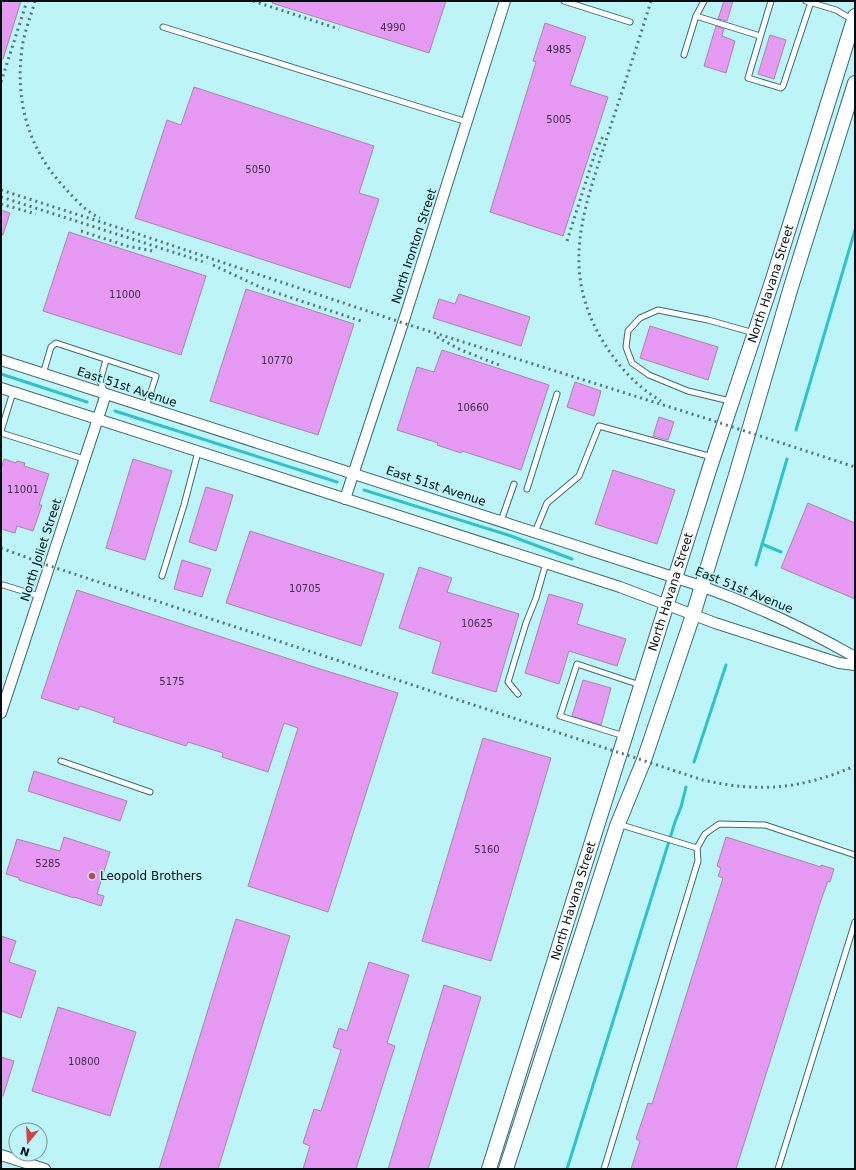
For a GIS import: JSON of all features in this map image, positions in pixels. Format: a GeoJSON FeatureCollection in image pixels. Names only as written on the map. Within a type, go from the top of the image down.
{"type":"FeatureCollection","features":[{"type":"Feature","properties":{"kind":"main road","name":"North Havana Street"},"geometry":{"type":"LineString","coordinates":[[489,1169],[713,457],[773,279],[855,19]]}},
{"type":"Feature","properties":{"kind":"main road","name":"North Havana Street"},"geometry":{"type":"LineString","coordinates":[[506,1169],[618,824],[644,760],[693,615],[794,279],[855,83]]}},
{"type":"Feature","properties":{"kind":"street","name":"North Ironton Street"},"geometry":{"type":"LineString","coordinates":[[345,499],[505,1]]}},
{"type":"Feature","properties":{"kind":"street","name":"East 51st Avenue"},"geometry":{"type":"LineString","coordinates":[[1,360],[701,586],[752,605],[821,638],[855,657]]}},
{"type":"Feature","properties":{"kind":"street"},"geometry":{"type":"LineString","coordinates":[[1,388],[620,587],[667,604],[715,624],[839,663],[855,665]]}},
{"type":"Feature","properties":{"kind":"street","name":"North Joliet Street"},"geometry":{"type":"LineString","coordinates":[[1,713],[106,394]]}},
{"type":"Feature","properties":{"kind":"street"},"geometry":{"type":"LineString","coordinates":[[1,1155],[23,1166],[45,1169]]}},
{"type":"Feature","properties":{"kind":"lane"},"geometry":{"type":"LineString","coordinates":[[564,1],[630,22]]}},
{"type":"Feature","properties":{"kind":"lane"},"geometry":{"type":"LineString","coordinates":[[684,55],[696,16],[704,1]]}},
{"type":"Feature","properties":{"kind":"lane"},"geometry":{"type":"LineString","coordinates":[[771,1],[748,78],[781,88],[783,86],[808,2],[836,10],[855,19]]}},
{"type":"Feature","properties":{"kind":"lane"},"geometry":{"type":"LineString","coordinates":[[696,16],[760,36]]}},
{"type":"Feature","properties":{"kind":"lane"},"geometry":{"type":"LineString","coordinates":[[163,27],[467,122]]}},
{"type":"Feature","properties":{"kind":"lane"},"geometry":{"type":"LineString","coordinates":[[731,402],[688,391],[649,375],[632,363],[626,347],[628,331],[640,318],[658,310],[708,320],[755,333]]}},
{"type":"Feature","properties":{"kind":"lane"},"geometry":{"type":"LineString","coordinates":[[43,374],[51,347],[56,343],[156,376],[146,407]]}},
{"type":"Feature","properties":{"kind":"lane"},"geometry":{"type":"LineString","coordinates":[[106,360],[100,381],[106,394]]}},
{"type":"Feature","properties":{"kind":"lane"},"geometry":{"type":"LineString","coordinates":[[13,392],[1,432],[84,459]]}},
{"type":"Feature","properties":{"kind":"lane"},"geometry":{"type":"LineString","coordinates":[[527,489],[557,394]]}},
{"type":"Feature","properties":{"kind":"lane"},"geometry":{"type":"LineString","coordinates":[[535,532],[547,503],[579,476],[599,426],[713,457]]}},
{"type":"Feature","properties":{"kind":"lane"},"geometry":{"type":"LineString","coordinates":[[162,576],[184,505],[198,452]]}},
{"type":"Feature","properties":{"kind":"lane"},"geometry":{"type":"LineString","coordinates":[[501,521],[514,484]]}},
{"type":"Feature","properties":{"kind":"lane"},"geometry":{"type":"LineString","coordinates":[[518,694],[508,682],[546,563]]}},
{"type":"Feature","properties":{"kind":"lane"},"geometry":{"type":"LineString","coordinates":[[3,585],[39,596]]}},
{"type":"Feature","properties":{"kind":"lane"},"geometry":{"type":"LineString","coordinates":[[625,737],[560,716],[577,664],[641,685]]}},
{"type":"Feature","properties":{"kind":"lane"},"geometry":{"type":"LineString","coordinates":[[61,761],[150,792]]}},
{"type":"Feature","properties":{"kind":"lane"},"geometry":{"type":"LineString","coordinates":[[618,824],[697,848]]}},
{"type":"Feature","properties":{"kind":"lane"},"geometry":{"type":"LineString","coordinates":[[604,1169],[698,861],[697,848],[705,834],[719,824],[765,825],[855,855]]}},
{"type":"Feature","properties":{"kind":"lane"},"geometry":{"type":"LineString","coordinates":[[778,1169],[855,922]]}},
{"type":"Feature","properties":{"kind":"building"},"geometry":{"type":"Polygon","coordinates":[[[1,1],[21,1],[3,59],[1,59],[1,1]]]}},
{"type":"Feature","properties":{"kind":"building"},"geometry":{"type":"Polygon","coordinates":[[[273,1],[446,1],[429,53],[272,3],[273,1]]]}},
{"type":"Feature","properties":{"kind":"building"},"geometry":{"type":"Polygon","coordinates":[[[724,1],[733,1],[727,21],[718,19],[724,1]]]}},
{"type":"Feature","properties":{"kind":"building"},"geometry":{"type":"Polygon","coordinates":[[[545,23],[586,37],[570,85],[608,97],[563,236],[490,212],[536,62],[533,61],[545,23]]]}},
{"type":"Feature","properties":{"kind":"building"},"geometry":{"type":"Polygon","coordinates":[[[716,26],[724,29],[722,36],[735,41],[726,73],[704,66],[716,26]]]}},
{"type":"Feature","properties":{"kind":"building"},"geometry":{"type":"Polygon","coordinates":[[[770,35],[786,40],[774,79],[758,74],[770,35]]]}},
{"type":"Feature","properties":{"kind":"building"},"geometry":{"type":"Polygon","coordinates":[[[194,87],[374,146],[359,193],[379,199],[350,288],[135,218],[167,120],[181,125],[194,87]]]}},
{"type":"Feature","properties":{"kind":"building"},"geometry":{"type":"Polygon","coordinates":[[[1,210],[10,213],[3,235],[1,235],[1,210]]]}},
{"type":"Feature","properties":{"kind":"building"},"geometry":{"type":"Polygon","coordinates":[[[69,232],[206,276],[181,355],[43,311],[69,232]]]}},
{"type":"Feature","properties":{"kind":"building"},"geometry":{"type":"Polygon","coordinates":[[[246,289],[354,324],[318,435],[210,401],[246,289]]]}},
{"type":"Feature","properties":{"kind":"building"},"geometry":{"type":"Polygon","coordinates":[[[459,294],[530,317],[521,346],[433,318],[439,299],[455,304],[459,294]]]}},
{"type":"Feature","properties":{"kind":"building"},"geometry":{"type":"Polygon","coordinates":[[[650,326],[718,347],[708,380],[640,358],[650,326]]]}},
{"type":"Feature","properties":{"kind":"building"},"geometry":{"type":"Polygon","coordinates":[[[442,350],[549,385],[521,470],[462,451],[461,453],[437,445],[438,443],[397,430],[417,367],[434,372],[442,350]]]}},
{"type":"Feature","properties":{"kind":"building"},"geometry":{"type":"Polygon","coordinates":[[[575,382],[601,391],[594,416],[567,407],[575,382]]]}},
{"type":"Feature","properties":{"kind":"building"},"geometry":{"type":"Polygon","coordinates":[[[659,417],[674,422],[668,440],[653,436],[659,417]]]}},
{"type":"Feature","properties":{"kind":"building"},"geometry":{"type":"Polygon","coordinates":[[[4,459],[16,463],[17,461],[25,463],[24,466],[49,474],[39,505],[42,505],[33,531],[17,526],[15,533],[1,529],[1,469],[4,459]]]}},
{"type":"Feature","properties":{"kind":"building"},"geometry":{"type":"Polygon","coordinates":[[[133,459],[172,471],[145,560],[106,548],[133,459]]]}},
{"type":"Feature","properties":{"kind":"building"},"geometry":{"type":"Polygon","coordinates":[[[613,470],[675,490],[657,544],[595,524],[613,470]]]}},
{"type":"Feature","properties":{"kind":"building"},"geometry":{"type":"Polygon","coordinates":[[[206,487],[233,495],[216,551],[189,542],[206,487]]]}},
{"type":"Feature","properties":{"kind":"building"},"geometry":{"type":"Polygon","coordinates":[[[808,503],[855,523],[855,599],[781,568],[808,503]]]}},
{"type":"Feature","properties":{"kind":"building"},"geometry":{"type":"Polygon","coordinates":[[[250,531],[384,574],[361,646],[226,603],[250,531]]]}},
{"type":"Feature","properties":{"kind":"building"},"geometry":{"type":"Polygon","coordinates":[[[182,560],[211,569],[202,597],[174,589],[182,560]]]}},
{"type":"Feature","properties":{"kind":"building"},"geometry":{"type":"Polygon","coordinates":[[[419,567],[452,578],[447,592],[519,614],[496,692],[432,673],[441,642],[399,628],[419,567]]]}},
{"type":"Feature","properties":{"kind":"building"},"geometry":{"type":"Polygon","coordinates":[[[77,590],[398,693],[328,912],[248,886],[298,728],[284,723],[268,772],[222,757],[223,753],[188,742],[186,746],[113,722],[115,718],[80,706],[78,710],[41,698],[77,590]]]}},
{"type":"Feature","properties":{"kind":"building"},"geometry":{"type":"Polygon","coordinates":[[[549,594],[583,604],[577,624],[626,639],[617,666],[569,651],[559,684],[525,673],[549,594]]]}},
{"type":"Feature","properties":{"kind":"building"},"geometry":{"type":"Polygon","coordinates":[[[583,680],[611,688],[601,725],[572,716],[583,680]]]}},
{"type":"Feature","properties":{"kind":"building"},"geometry":{"type":"Polygon","coordinates":[[[483,738],[551,758],[491,961],[422,941],[483,738]]]}},
{"type":"Feature","properties":{"kind":"building"},"geometry":{"type":"Polygon","coordinates":[[[34,771],[127,801],[120,821],[28,791],[34,771]]]}},
{"type":"Feature","properties":{"kind":"building"},"geometry":{"type":"Polygon","coordinates":[[[64,837],[110,852],[97,894],[104,896],[101,906],[19,880],[19,878],[6,874],[17,839],[60,851],[64,837]]]}},
{"type":"Feature","properties":{"kind":"building"},"geometry":{"type":"Polygon","coordinates":[[[726,837],[821,867],[821,865],[834,869],[830,882],[828,881],[821,900],[736,1169],[631,1169],[640,1141],[636,1139],[648,1103],[652,1104],[723,878],[718,876],[721,868],[717,866],[726,837]]]}},
{"type":"Feature","properties":{"kind":"building"},"geometry":{"type":"Polygon","coordinates":[[[236,919],[290,936],[218,1169],[159,1169],[236,919]]]}},
{"type":"Feature","properties":{"kind":"building"},"geometry":{"type":"Polygon","coordinates":[[[1,936],[16,941],[9,962],[36,971],[21,1018],[1,1011],[1,936]]]}},
{"type":"Feature","properties":{"kind":"building"},"geometry":{"type":"Polygon","coordinates":[[[369,962],[409,975],[387,1043],[395,1046],[356,1169],[303,1169],[310,1146],[303,1143],[314,1109],[321,1111],[341,1050],[333,1047],[339,1028],[347,1031],[369,962]]]}},
{"type":"Feature","properties":{"kind":"building"},"geometry":{"type":"Polygon","coordinates":[[[444,985],[481,997],[428,1169],[388,1169],[444,985]]]}},
{"type":"Feature","properties":{"kind":"building"},"geometry":{"type":"Polygon","coordinates":[[[58,1007],[136,1032],[110,1116],[32,1091],[58,1007]]]}},
{"type":"Feature","properties":{"kind":"building"},"geometry":{"type":"Polygon","coordinates":[[[1,1057],[14,1061],[3,1096],[1,1096],[1,1057]]]}},
{"type":"Feature","properties":{"kind":"waterway"},"geometry":{"type":"LineString","coordinates":[[796,430],[855,230]]}},
{"type":"Feature","properties":{"kind":"waterway"},"geometry":{"type":"LineString","coordinates":[[1,374],[87,402]]}},
{"type":"Feature","properties":{"kind":"waterway"},"geometry":{"type":"LineString","coordinates":[[115,411],[337,482]]}},
{"type":"Feature","properties":{"kind":"waterway"},"geometry":{"type":"LineString","coordinates":[[756,565],[787,459]]}},
{"type":"Feature","properties":{"kind":"waterway"},"geometry":{"type":"LineString","coordinates":[[364,490],[511,536],[572,559]]}},
{"type":"Feature","properties":{"kind":"waterway"},"geometry":{"type":"LineString","coordinates":[[762,544],[781,552]]}},
{"type":"Feature","properties":{"kind":"waterway"},"geometry":{"type":"LineString","coordinates":[[694,762],[726,665]]}},
{"type":"Feature","properties":{"kind":"waterway"},"geometry":{"type":"LineString","coordinates":[[567,1169],[686,787]]}},
{"type":"Feature","properties":{"kind":"railway"},"geometry":{"type":"LineString","coordinates":[[1,82],[27,1]]}},
{"type":"Feature","properties":{"kind":"railway"},"geometry":{"type":"LineString","coordinates":[[35,1],[24,37],[21,62],[20,82],[26,119],[40,155],[51,171],[80,204],[100,218]]}},
{"type":"Feature","properties":{"kind":"railway"},"geometry":{"type":"LineString","coordinates":[[253,1],[339,29]]}},
{"type":"Feature","properties":{"kind":"railway"},"geometry":{"type":"LineString","coordinates":[[651,1],[592,183],[580,236],[579,262],[582,288],[590,315],[604,343],[615,360],[636,383],[661,401]]}},
{"type":"Feature","properties":{"kind":"railway"},"geometry":{"type":"LineString","coordinates":[[567,241],[595,153],[603,136]]}},
{"type":"Feature","properties":{"kind":"railway"},"geometry":{"type":"LineString","coordinates":[[1,190],[135,233],[403,323],[855,467]]}},
{"type":"Feature","properties":{"kind":"railway"},"geometry":{"type":"LineString","coordinates":[[1,197],[207,263]]}},
{"type":"Feature","properties":{"kind":"railway"},"geometry":{"type":"LineString","coordinates":[[1,204],[36,214]]}},
{"type":"Feature","properties":{"kind":"railway"},"geometry":{"type":"LineString","coordinates":[[81,231],[127,246],[153,251]]}},
{"type":"Feature","properties":{"kind":"railway"},"geometry":{"type":"LineString","coordinates":[[213,265],[262,288],[364,322]]}},
{"type":"Feature","properties":{"kind":"railway"},"geometry":{"type":"LineString","coordinates":[[437,337],[461,350],[499,365]]}},
{"type":"Feature","properties":{"kind":"railway"},"geometry":{"type":"LineString","coordinates":[[1,548],[50,566],[703,780],[743,787],[780,786],[816,780],[855,766]]}},
{"type":"Feature","properties":{"kind":"place","name":"Leopold Brothers"},"geometry":{"type":"Point","coordinates":[92,876]}}]}
